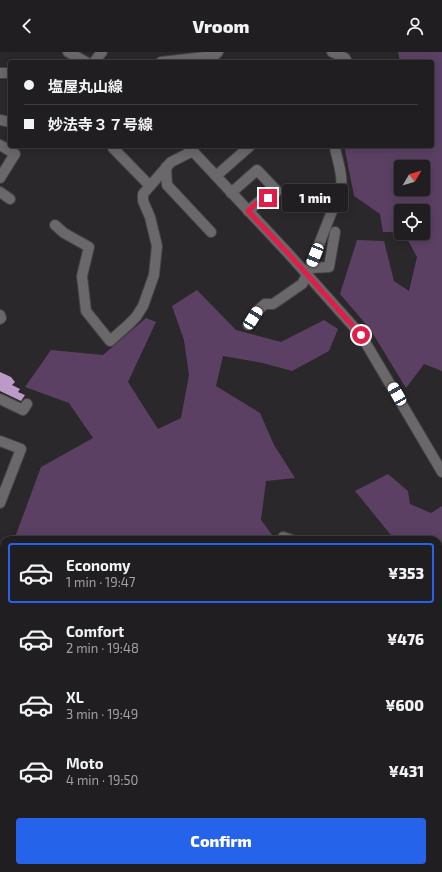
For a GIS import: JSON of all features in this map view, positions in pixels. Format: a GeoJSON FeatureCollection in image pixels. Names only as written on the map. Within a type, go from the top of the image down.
{"type":"FeatureCollection","features":[{"type":"Feature","properties":{"kind":"street"},"geometry":{"type":"LineString","coordinates":[[68,52],[82,60]]}},
{"type":"Feature","properties":{"kind":"street"},"geometry":{"type":"LineString","coordinates":[[96,60],[102,52]]}},
{"type":"Feature","properties":{"kind":"street"},"geometry":{"type":"LineString","coordinates":[[204,60],[214,56],[218,52]]}},
{"type":"Feature","properties":{"kind":"street"},"geometry":{"type":"LineString","coordinates":[[332,52],[345,58],[346,60]]}},
{"type":"Feature","properties":{"kind":"street"},"geometry":{"type":"LineString","coordinates":[[0,145],[15,154],[0,178]]}},
{"type":"Feature","properties":{"kind":"street"},"geometry":{"type":"LineString","coordinates":[[113,148],[150,186]]}},
{"type":"Feature","properties":{"kind":"street"},"geometry":{"type":"LineString","coordinates":[[216,176],[248,148]]}},
{"type":"Feature","properties":{"kind":"street"},"geometry":{"type":"LineString","coordinates":[[248,325],[257,311],[265,304],[273,304],[302,284],[309,271],[334,206],[340,196],[342,183],[335,148]]}},
{"type":"Feature","properties":{"kind":"street"},"geometry":{"type":"LineString","coordinates":[[56,225],[64,233],[89,247],[82,276],[86,311],[110,341],[136,317],[143,306],[154,275],[157,246],[150,217],[143,201],[143,194],[171,162],[191,149],[248,211],[309,271],[366,341],[379,366],[390,381],[442,472]]}},
{"type":"Feature","properties":{"kind":"street"},"geometry":{"type":"LineString","coordinates":[[166,167],[167,186],[211,232]]}},
{"type":"Feature","properties":{"kind":"street"},"geometry":{"type":"LineString","coordinates":[[231,193],[256,170],[277,191],[268,198],[260,200],[248,211]]}},
{"type":"Feature","properties":{"kind":"street"},"geometry":{"type":"LineString","coordinates":[[0,192],[10,199]]}},
{"type":"Feature","properties":{"kind":"street"},"geometry":{"type":"LineString","coordinates":[[309,271],[329,267],[335,232]]}},
{"type":"Feature","properties":{"kind":"street"},"geometry":{"type":"LineString","coordinates":[[0,315],[0,319]]}},
{"type":"Feature","properties":{"kind":"street"},"geometry":{"type":"LineString","coordinates":[[0,399],[24,410],[27,404]]}},
{"type":"Feature","properties":{"kind":"street"},"geometry":{"type":"LineString","coordinates":[[0,441],[21,449],[4,481],[0,503]]}},
{"type":"Feature","properties":{"kind":"shaded area"},"geometry":{"type":"Polygon","coordinates":[[[398,52],[442,52],[442,371],[424,364],[406,388],[370,329],[340,294],[357,240],[384,241],[394,281],[409,291],[417,257],[408,240],[430,240],[430,204],[394,204],[394,232],[383,232],[380,214],[354,196],[346,148],[434,148],[434,60],[400,60],[398,52]]]}},
{"type":"Feature","properties":{"kind":"shaded area"},"geometry":{"type":"Polygon","coordinates":[[[197,290],[236,330],[281,342],[324,320],[338,329],[329,351],[292,371],[263,363],[223,356],[216,386],[260,413],[274,445],[295,478],[266,481],[261,520],[273,536],[15,536],[41,467],[93,438],[69,403],[25,387],[51,350],[103,355],[146,318],[156,322],[128,382],[158,429],[181,418],[189,375],[184,340],[172,306],[197,290]]]}},
{"type":"Feature","properties":{"kind":"shaded area"},"geometry":{"type":"Polygon","coordinates":[[[388,474],[408,491],[410,504],[431,513],[442,506],[442,536],[392,536],[355,491],[388,474]]]}},
{"type":"Feature","properties":{"kind":"building"},"geometry":{"type":"Polygon","coordinates":[[[0,372],[11,377],[15,382],[12,385],[20,389],[18,392],[25,395],[21,401],[0,391],[0,372]]]}},
{"type":"Feature","properties":{"kind":"route"},"geometry":{"type":"LineString","coordinates":[[268,198],[260,200],[248,211],[287,252],[361,335]]}}]}
